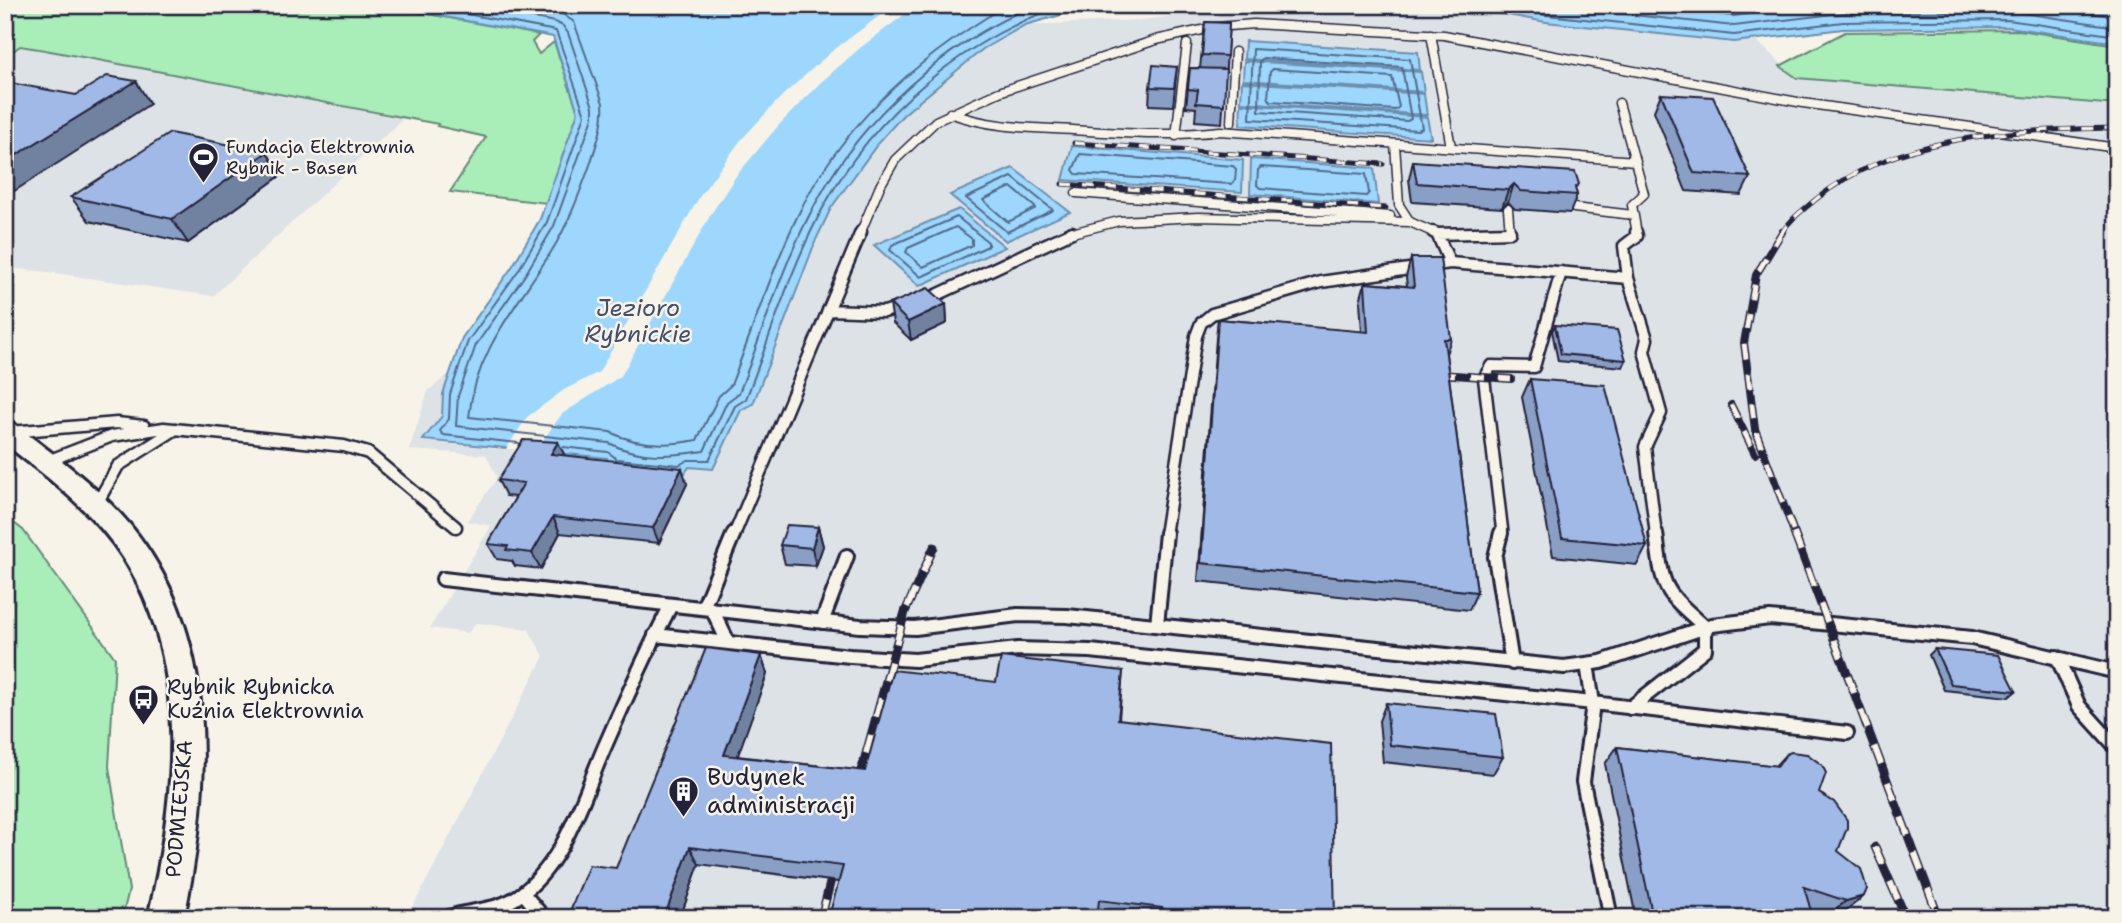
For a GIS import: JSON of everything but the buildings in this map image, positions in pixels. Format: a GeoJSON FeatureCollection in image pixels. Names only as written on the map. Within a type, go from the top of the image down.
{"type":"FeatureCollection","features":[{"type":"Feature","properties":{"kind":"street","name":"PODMIEJSKA"},"geometry":{"type":"LineString","coordinates":[[7,431],[45,462],[117,529],[145,569],[165,615],[181,675],[187,732],[181,832],[166,918]]}},
{"type":"Feature","properties":{"kind":"lane"},"geometry":{"type":"LineString","coordinates":[[707,609],[828,310],[890,169],[902,151],[918,135],[950,113],[999,92],[1120,51],[1216,27],[1279,25],[1431,34],[1803,103],[2117,148]]}},
{"type":"Feature","properties":{"kind":"lane"},"geometry":{"type":"LineString","coordinates":[[1431,34],[1451,147]]}},
{"type":"Feature","properties":{"kind":"lane"},"geometry":{"type":"LineString","coordinates":[[1176,136],[1187,44]]}},
{"type":"Feature","properties":{"kind":"lane"},"geometry":{"type":"LineString","coordinates":[[1231,122],[1235,52]]}},
{"type":"Feature","properties":{"kind":"lane"},"geometry":{"type":"LineString","coordinates":[[1183,78],[1195,78]]}},
{"type":"Feature","properties":{"kind":"lane"},"geometry":{"type":"LineString","coordinates":[[1221,80],[1233,81]]}},
{"type":"Feature","properties":{"kind":"lane"},"geometry":{"type":"LineString","coordinates":[[1619,103],[1644,194],[1632,205],[1637,236],[1624,246],[1628,278],[1647,339],[1644,351],[1661,413],[1645,447],[1662,581],[1671,597],[1704,627],[1705,649],[1630,708]]}},
{"type":"Feature","properties":{"kind":"lane"},"geometry":{"type":"LineString","coordinates":[[950,113],[989,125],[1176,136],[1220,131],[1636,161]]}},
{"type":"Feature","properties":{"kind":"lane"},"geometry":{"type":"LineString","coordinates":[[1395,144],[1399,205],[1408,220]]}},
{"type":"Feature","properties":{"kind":"lane"},"geometry":{"type":"LineString","coordinates":[[1076,193],[1408,220],[1437,234],[1510,233],[1508,209]]}},
{"type":"Feature","properties":{"kind":"lane"},"geometry":{"type":"LineString","coordinates":[[1573,208],[1633,215]]}},
{"type":"Feature","properties":{"kind":"lane"},"geometry":{"type":"LineString","coordinates":[[828,310],[884,312],[919,303],[1072,232],[1119,221],[1198,217],[1408,220]]}},
{"type":"Feature","properties":{"kind":"lane"},"geometry":{"type":"LineString","coordinates":[[1437,234],[1450,262]]}},
{"type":"Feature","properties":{"kind":"lane"},"geometry":{"type":"LineString","coordinates":[[1157,625],[1164,542],[1196,336],[1201,323],[1212,314],[1321,282],[1450,262],[1628,278]]}},
{"type":"Feature","properties":{"kind":"lane"},"geometry":{"type":"LineString","coordinates":[[1512,663],[1495,556],[1503,529],[1485,378],[1491,366],[1534,367],[1561,272]]}},
{"type":"Feature","properties":{"kind":"lane"},"geometry":{"type":"LineString","coordinates":[[7,431],[117,423],[357,449],[381,463],[456,527]]}},
{"type":"Feature","properties":{"kind":"lane"},"geometry":{"type":"LineString","coordinates":[[45,462],[112,436],[164,428]]}},
{"type":"Feature","properties":{"kind":"lane"},"geometry":{"type":"LineString","coordinates":[[95,507],[118,466],[177,428]]}},
{"type":"Feature","properties":{"kind":"lane"},"geometry":{"type":"LineString","coordinates":[[822,622],[847,556]]}},
{"type":"Feature","properties":{"kind":"lane"},"geometry":{"type":"LineString","coordinates":[[443,579],[822,622],[915,628],[1040,615],[1564,667],[1587,664],[1704,627],[1751,618],[1800,620],[1972,638],[2117,672]]}},
{"type":"Feature","properties":{"kind":"lane"},"geometry":{"type":"LineString","coordinates":[[446,918],[500,906],[523,893],[541,875],[565,837],[671,605]]}},
{"type":"Feature","properties":{"kind":"lane"},"geometry":{"type":"LineString","coordinates":[[707,609],[728,642]]}},
{"type":"Feature","properties":{"kind":"lane"},"geometry":{"type":"LineString","coordinates":[[656,635],[850,656],[915,660],[1018,649],[1078,650],[1592,702],[1847,733]]}},
{"type":"Feature","properties":{"kind":"lane"},"geometry":{"type":"LineString","coordinates":[[2057,657],[2079,706],[2117,748]]}},
{"type":"Feature","properties":{"kind":"lane"},"geometry":{"type":"LineString","coordinates":[[1587,664],[1592,702],[1583,782],[1611,918]]}},
{"type":"Feature","properties":{"kind":"lane"},"geometry":{"type":"LineString","coordinates":[[523,893],[544,918]]}},
{"type":"Feature","properties":{"kind":"shaded area"},"geometry":{"type":"Polygon","coordinates":[[[1275,5],[1672,5],[1747,32],[1797,78],[2117,105],[2117,918],[407,918],[544,656],[528,629],[476,623],[468,633],[430,628],[491,526],[467,521],[497,478],[486,455],[409,450],[428,391],[449,374],[443,394],[442,416],[424,441],[609,461],[713,468],[741,410],[751,403],[831,208],[848,181],[904,114],[961,64],[1025,25],[1140,20],[1275,5]]]}},
{"type":"Feature","properties":{"kind":"shaded area"},"geometry":{"type":"Polygon","coordinates":[[[20,46],[403,119],[213,296],[5,268],[5,57],[20,46]]]}},
{"type":"Feature","properties":{"kind":"green space"},"geometry":{"type":"Polygon","coordinates":[[[5,5],[381,5],[539,35],[532,42],[539,54],[554,42],[578,112],[547,203],[450,192],[486,137],[437,126],[438,124],[45,50],[20,46],[5,57],[5,5]]]}},
{"type":"Feature","properties":{"kind":"green space"},"geometry":{"type":"Polygon","coordinates":[[[2019,30],[2117,45],[2117,105],[1797,78],[1780,66],[1845,32],[2019,30]]]}},
{"type":"Feature","properties":{"kind":"green space"},"geometry":{"type":"Polygon","coordinates":[[[5,516],[23,530],[115,658],[109,767],[129,890],[122,918],[5,918],[5,516]]]}},
{"type":"Feature","properties":{"kind":"water","name":"Jezioro Rybnickie"},"geometry":{"type":"Polygon","coordinates":[[[381,5],[1097,5],[1025,25],[983,49],[904,114],[879,142],[831,208],[816,240],[753,404],[741,410],[713,469],[689,467],[685,473],[606,465],[607,458],[423,440],[442,416],[443,394],[462,338],[512,267],[540,219],[578,112],[553,37],[381,5]]]}},
{"type":"Feature","properties":{"kind":"water"},"geometry":{"type":"Polygon","coordinates":[[[1453,5],[2117,5],[2117,43],[2009,27],[1843,29],[1734,42],[1546,22],[1453,5]]]}},
{"type":"Feature","properties":{"kind":"water"},"geometry":{"type":"Polygon","coordinates":[[[1245,41],[1418,52],[1420,70],[1244,59],[1245,41]]]}},
{"type":"Feature","properties":{"kind":"water"},"geometry":{"type":"Polygon","coordinates":[[[1244,61],[1421,72],[1424,92],[1243,80],[1244,61]]]}},
{"type":"Feature","properties":{"kind":"water"},"geometry":{"type":"Polygon","coordinates":[[[1242,82],[1424,94],[1427,115],[1241,102],[1242,82]]]}},
{"type":"Feature","properties":{"kind":"water"},"geometry":{"type":"Polygon","coordinates":[[[1241,104],[1427,117],[1431,138],[1240,125],[1241,104]]]}},
{"type":"Feature","properties":{"kind":"water"},"geometry":{"type":"Polygon","coordinates":[[[1072,146],[1243,160],[1242,192],[1063,180],[1072,146]]]}},
{"type":"Feature","properties":{"kind":"water"},"geometry":{"type":"Polygon","coordinates":[[[1251,159],[1374,168],[1378,204],[1250,194],[1251,159]]]}},
{"type":"Feature","properties":{"kind":"water"},"geometry":{"type":"Polygon","coordinates":[[[1013,168],[1070,212],[1006,241],[950,195],[1013,168]]]}},
{"type":"Feature","properties":{"kind":"water"},"geometry":{"type":"Polygon","coordinates":[[[959,209],[1005,247],[919,286],[874,245],[959,209]]]}},
{"type":"Feature","properties":{"kind":"pier"},"geometry":{"type":"Polygon","coordinates":[[[894,5],[917,5],[860,48],[820,83],[778,126],[736,176],[711,214],[621,376],[562,414],[534,452],[506,449],[527,417],[564,390],[599,372],[700,196],[740,141],[782,96],[831,52],[894,5]]]}},
{"type":"Feature","properties":{"kind":"railway"},"geometry":{"type":"LineString","coordinates":[[1781,234],[1788,224],[1815,200],[1848,178],[1883,161],[1920,148],[1999,134],[2117,128]]}},
{"type":"Feature","properties":{"kind":"railway"},"geometry":{"type":"LineString","coordinates":[[1074,143],[1383,164]]}},
{"type":"Feature","properties":{"kind":"railway"},"geometry":{"type":"LineString","coordinates":[[1062,184],[1386,208]]}},
{"type":"Feature","properties":{"kind":"railway"},"geometry":{"type":"LineString","coordinates":[[1782,232],[1756,275],[1744,343],[1755,429],[1795,535]]}},
{"type":"Feature","properties":{"kind":"railway"},"geometry":{"type":"LineString","coordinates":[[1440,374],[1511,379]]}},
{"type":"Feature","properties":{"kind":"railway"},"geometry":{"type":"LineString","coordinates":[[1731,405],[1755,454]]}},
{"type":"Feature","properties":{"kind":"railway"},"geometry":{"type":"LineString","coordinates":[[1794,533],[1939,918]]}},
{"type":"Feature","properties":{"kind":"railway"},"geometry":{"type":"LineString","coordinates":[[856,790],[905,612],[934,547]]}},
{"type":"Feature","properties":{"kind":"railway"},"geometry":{"type":"LineString","coordinates":[[1875,847],[1906,918]]}},
{"type":"Feature","properties":{"kind":"railway"},"geometry":{"type":"LineString","coordinates":[[821,918],[836,860]]}},
{"type":"Feature","properties":{"kind":"place","name":"Fundacja Elektrownia Rybnik - Basen"},"geometry":{"type":"Point","coordinates":[203,184]}},
{"type":"Feature","properties":{"kind":"place","name":"Rybnik Rybnicka Kuźnia Elektrownia"},"geometry":{"type":"Point","coordinates":[144,726]}},
{"type":"Feature","properties":{"kind":"place","name":"Budynek administracji"},"geometry":{"type":"Point","coordinates":[684,818]}}]}
